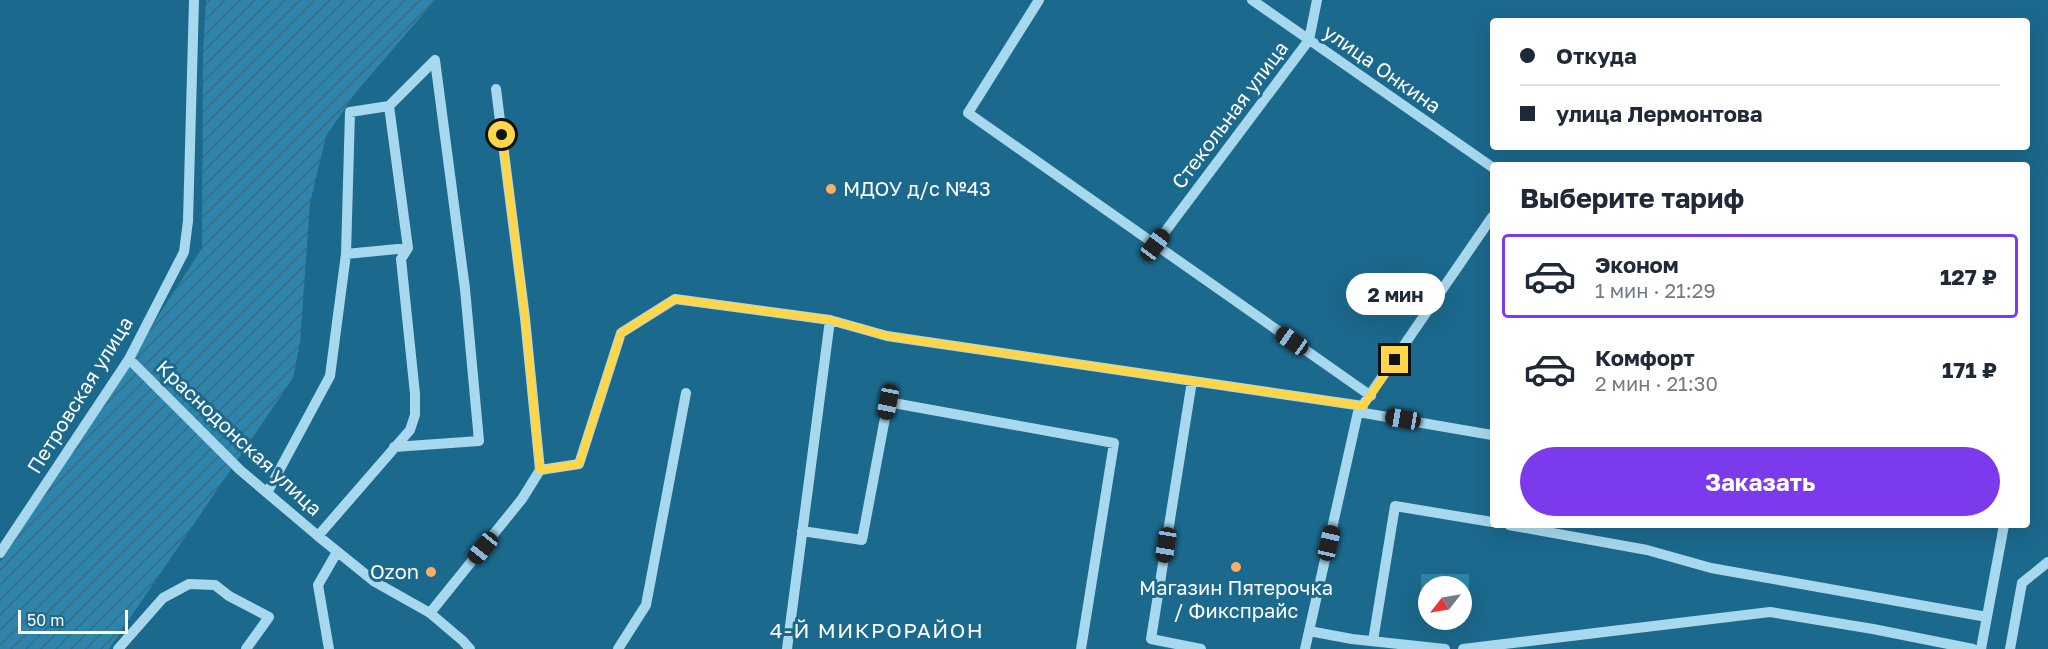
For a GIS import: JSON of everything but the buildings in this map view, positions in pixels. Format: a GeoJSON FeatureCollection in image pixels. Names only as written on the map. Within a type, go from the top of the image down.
{"type":"FeatureCollection","features":[{"type":"Feature","properties":{"kind":"street","name":"Петровская улица"},"geometry":{"type":"LineString","coordinates":[[0,553],[129,359],[184,252],[188,221],[194,0]]}},
{"type":"Feature","properties":{"kind":"street"},"geometry":{"type":"LineString","coordinates":[[1038,0],[968,113],[1371,396]]}},
{"type":"Feature","properties":{"kind":"street","name":"улица Онкина"},"geometry":{"type":"LineString","coordinates":[[1252,0],[1490,166]]}},
{"type":"Feature","properties":{"kind":"street","name":"Стекольная улица"},"geometry":{"type":"LineString","coordinates":[[1155,245],[1309,40],[1317,0]]}},
{"type":"Feature","properties":{"kind":"street"},"geometry":{"type":"LineString","coordinates":[[267,493],[330,376],[346,254],[350,112],[389,106],[435,60],[465,290],[479,441],[394,447]]}},
{"type":"Feature","properties":{"kind":"street"},"geometry":{"type":"LineString","coordinates":[[430,613],[522,499],[540,470],[525,318],[496,89]]}},
{"type":"Feature","properties":{"kind":"street"},"geometry":{"type":"LineString","coordinates":[[318,536],[410,430],[416,415],[402,259],[408,248],[389,106]]}},
{"type":"Feature","properties":{"kind":"street"},"geometry":{"type":"LineString","coordinates":[[1305,649],[1361,409],[1490,220]]}},
{"type":"Feature","properties":{"kind":"street"},"geometry":{"type":"LineString","coordinates":[[346,254],[408,248]]}},
{"type":"Feature","properties":{"kind":"street"},"geometry":{"type":"LineString","coordinates":[[540,470],[579,464],[621,333],[675,299],[830,320],[887,336],[1192,381],[1361,409],[1490,435]]}},
{"type":"Feature","properties":{"kind":"street"},"geometry":{"type":"LineString","coordinates":[[787,649],[830,320]]}},
{"type":"Feature","properties":{"kind":"street","name":"Краснодонская улица"},"geometry":{"type":"LineString","coordinates":[[129,359],[240,470],[375,582],[430,613],[463,646]]}},
{"type":"Feature","properties":{"kind":"street"},"geometry":{"type":"LineString","coordinates":[[1192,381],[1150,644],[1201,649]]}},
{"type":"Feature","properties":{"kind":"street"},"geometry":{"type":"LineString","coordinates":[[618,649],[646,605],[686,393]]}},
{"type":"Feature","properties":{"kind":"street"},"geometry":{"type":"LineString","coordinates":[[802,531],[862,540],[888,402],[1114,443],[1081,649]]}},
{"type":"Feature","properties":{"kind":"street"},"geometry":{"type":"LineString","coordinates":[[1373,641],[1395,506],[1490,522]]}},
{"type":"Feature","properties":{"kind":"street"},"geometry":{"type":"LineString","coordinates":[[1543,528],[1565,530],[1711,568],[1987,617]]}},
{"type":"Feature","properties":{"kind":"street"},"geometry":{"type":"LineString","coordinates":[[1981,649],[2003,528]]}},
{"type":"Feature","properties":{"kind":"street"},"geometry":{"type":"LineString","coordinates":[[329,649],[318,585],[337,552]]}},
{"type":"Feature","properties":{"kind":"street"},"geometry":{"type":"LineString","coordinates":[[2010,649],[2022,583],[2048,562]]}},
{"type":"Feature","properties":{"kind":"street"},"geometry":{"type":"LineString","coordinates":[[118,649],[164,598],[189,584],[215,585],[229,596],[269,617],[246,649]]}},
{"type":"Feature","properties":{"kind":"street"},"geometry":{"type":"LineString","coordinates":[[1463,649],[1770,612],[1973,649]]}},
{"type":"Feature","properties":{"kind":"street"},"geometry":{"type":"LineString","coordinates":[[1309,632],[1445,649]]}},
{"type":"Feature","properties":{"kind":"green space"},"geometry":{"type":"Polygon","coordinates":[[[206,0],[435,0],[357,91],[326,136],[310,203],[300,343],[293,378],[109,649],[0,649],[0,562],[202,248],[203,52],[206,0]]]}},
{"type":"Feature","properties":{"kind":"green space"},"geometry":{"type":"Polygon","coordinates":[[[1421,574],[1469,574],[1469,576],[1421,576],[1421,574]]]}},
{"type":"Feature","properties":{"kind":"place","name":"МДОУ д/с №43"},"geometry":{"type":"Point","coordinates":[831,189]}},
{"type":"Feature","properties":{"kind":"place","name":"Магазин Пятерочка / Фикспрайс"},"geometry":{"type":"Point","coordinates":[1236,567]}},
{"type":"Feature","properties":{"kind":"place","name":"Ozon"},"geometry":{"type":"Point","coordinates":[431,572]}},
{"type":"Feature","properties":{"kind":"district","name":"4-Й МИКРОРАЙОН"},"geometry":{"type":"Point","coordinates":[877,631]}},
{"type":"Feature","properties":{"kind":"route"},"geometry":{"type":"LineString","coordinates":[[502,135],[525,318],[540,470],[579,464],[621,333],[675,299],[830,320],[887,336],[1363,406],[1395,360]]}}]}
